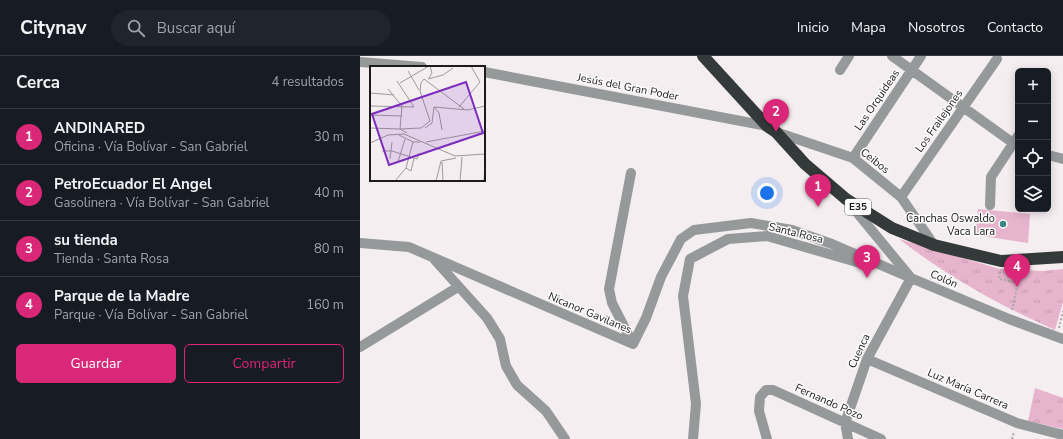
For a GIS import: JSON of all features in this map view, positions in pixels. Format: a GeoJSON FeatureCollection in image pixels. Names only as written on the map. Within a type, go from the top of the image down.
{"type":"FeatureCollection","features":[{"type":"Feature","properties":{"kind":"highway","name":"E35"},"geometry":{"type":"LineString","coordinates":[[703,56],[805,164],[846,199],[892,228],[934,244],[1001,261],[1063,257]]}},
{"type":"Feature","properties":{"kind":"street"},"geometry":{"type":"LineString","coordinates":[[840,70],[849,56]]}},
{"type":"Feature","properties":{"kind":"street"},"geometry":{"type":"LineString","coordinates":[[892,56],[963,107],[1015,141]]}},
{"type":"Feature","properties":{"kind":"street","name":"Las Orquideas"},"geometry":{"type":"LineString","coordinates":[[853,158],[920,56]]}},
{"type":"Feature","properties":{"kind":"street","name":"Los Frailejones"},"geometry":{"type":"LineString","coordinates":[[901,197],[997,59]]}},
{"type":"Feature","properties":{"kind":"street"},"geometry":{"type":"LineString","coordinates":[[360,62],[410,66]]}},
{"type":"Feature","properties":{"kind":"street","name":"Jesús del Gran Poder"},"geometry":{"type":"LineString","coordinates":[[485,72],[771,129]]}},
{"type":"Feature","properties":{"kind":"street","name":"Ceibos"},"geometry":{"type":"LineString","coordinates":[[771,129],[853,158],[901,197],[934,244]]}},
{"type":"Feature","properties":{"kind":"street"},"geometry":{"type":"LineString","coordinates":[[990,205],[991,177],[1015,143]]}},
{"type":"Feature","properties":{"kind":"street"},"geometry":{"type":"LineString","coordinates":[[1051,156],[1063,160]]}},
{"type":"Feature","properties":{"kind":"street"},"geometry":{"type":"LineString","coordinates":[[631,173],[609,289],[612,303],[633,344]]}},
{"type":"Feature","properties":{"kind":"street","name":"Colón"},"geometry":{"type":"LineString","coordinates":[[846,199],[911,278],[1060,338]]}},
{"type":"Feature","properties":{"kind":"street","name":"Nicanor Gavilanes"},"geometry":{"type":"LineString","coordinates":[[360,242],[409,246],[633,344],[646,318],[660,277],[681,239],[694,230],[751,223],[792,230],[832,244],[911,278]]}},
{"type":"Feature","properties":{"kind":"street","name":"Santa Rosa"},"geometry":{"type":"LineString","coordinates":[[693,439],[696,404],[683,296],[690,259],[728,239],[767,236],[911,278]]}},
{"type":"Feature","properties":{"kind":"street"},"geometry":{"type":"LineString","coordinates":[[432,257],[487,318],[500,339],[506,366],[517,385],[546,411],[565,439]]}},
{"type":"Feature","properties":{"kind":"street","name":"Cuenca"},"geometry":{"type":"LineString","coordinates":[[848,439],[845,423],[867,359],[911,278]]}},
{"type":"Feature","properties":{"kind":"street"},"geometry":{"type":"LineString","coordinates":[[360,347],[458,287]]}},
{"type":"Feature","properties":{"kind":"street","name":"Luz María Carrera"},"geometry":{"type":"LineString","coordinates":[[867,359],[1017,423],[1063,434]]}},
{"type":"Feature","properties":{"kind":"street","name":"Fernando Pozo"},"geometry":{"type":"LineString","coordinates":[[767,439],[759,404],[760,397],[766,390],[773,390],[881,439]]}},
{"type":"Feature","properties":{"kind":"path"},"geometry":{"type":"LineString","coordinates":[[1000,269],[999,279],[1018,283],[1012,311]]}},
{"type":"Feature","properties":{"kind":"path"},"geometry":{"type":"LineString","coordinates":[[1060,338],[1063,311]]}},
{"type":"Feature","properties":{"kind":"green space","name":"Canchas Oswaldo Vaca Lara"},"geometry":{"type":"Polygon","coordinates":[[[978,209],[1030,214],[1028,243],[975,235],[978,209]]]}},
{"type":"Feature","properties":{"kind":"green space"},"geometry":{"type":"Polygon","coordinates":[[[899,239],[1000,269],[1043,271],[1063,269],[1063,302],[1055,330],[1014,311],[955,278],[917,253],[899,239]]]}},
{"type":"Feature","properties":{"kind":"green space"},"geometry":{"type":"Polygon","coordinates":[[[1035,388],[1063,398],[1063,429],[1028,421],[1035,388]]]}},
{"type":"Feature","properties":{"kind":"place","name":"PetroEcuador El Angel"},"geometry":{"type":"Point","coordinates":[776,132]}},
{"type":"Feature","properties":{"kind":"place","name":"ANDINARED"},"geometry":{"type":"Point","coordinates":[818,207]}},
{"type":"Feature","properties":{"kind":"place","name":"Canchas Oswaldo Vaca Lara"},"geometry":{"type":"Point","coordinates":[1003,224]}},
{"type":"Feature","properties":{"kind":"place","name":"su tienda"},"geometry":{"type":"Point","coordinates":[867,278]}},
{"type":"Feature","properties":{"kind":"place","name":"Parque de la Madre"},"geometry":{"type":"Point","coordinates":[1017,287]}}]}
